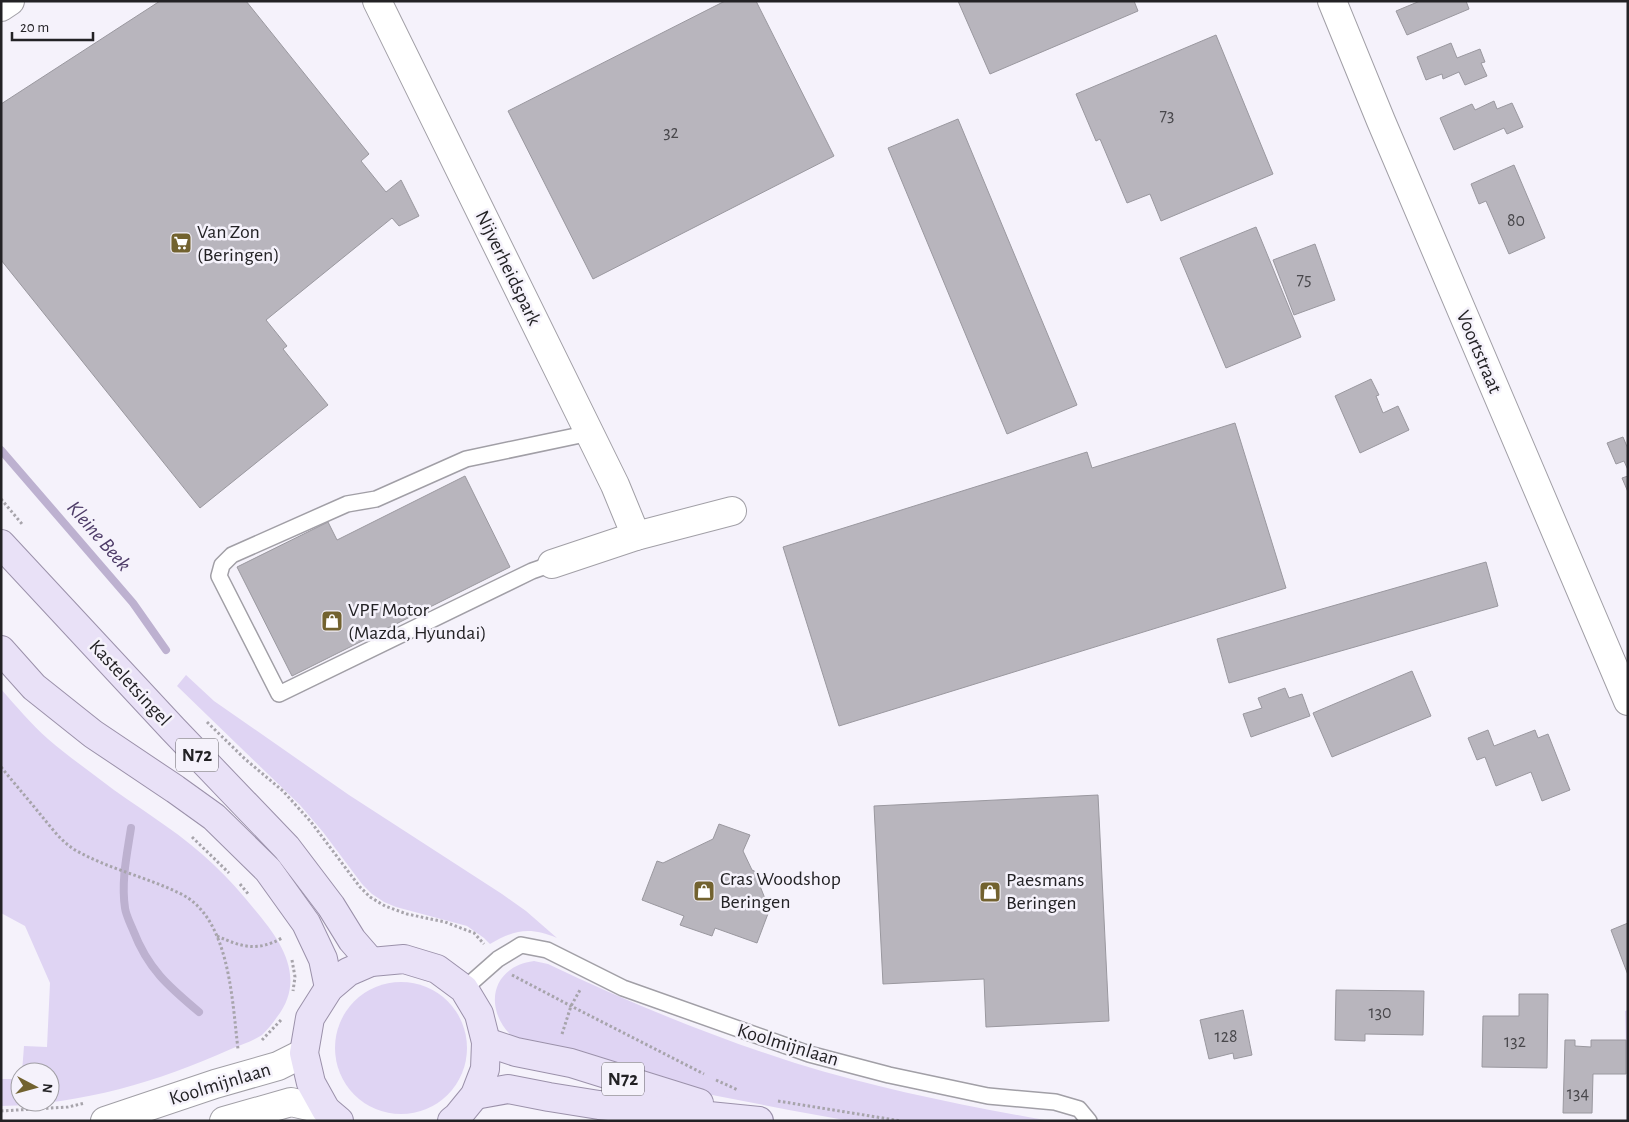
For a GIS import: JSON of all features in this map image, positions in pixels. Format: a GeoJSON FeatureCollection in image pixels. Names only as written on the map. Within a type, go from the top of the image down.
{"type":"FeatureCollection","features":[{"type":"Feature","properties":{"kind":"main road","name":"Kasteletsingel"},"geometry":{"type":"LineString","coordinates":[[1,544],[287,848],[331,906],[352,940],[371,962]]}},
{"type":"Feature","properties":{"kind":"main road","name":"N72"},"geometry":{"type":"LineString","coordinates":[[1,650],[34,687],[93,734],[214,817],[268,870],[306,923],[323,959],[329,988]]}},
{"type":"Feature","properties":{"kind":"main road"},"geometry":{"type":"LineString","coordinates":[[333,1115],[311,1083],[304,1053],[310,1018],[329,988],[348,972],[371,962],[404,959],[437,969],[464,990],[479,1014],[486,1042],[484,1069],[475,1094],[452,1121]]}},
{"type":"Feature","properties":{"kind":"main road","name":"N72"},"geometry":{"type":"LineString","coordinates":[[486,1042],[516,1052],[570,1063],[762,1113]]}},
{"type":"Feature","properties":{"kind":"main road","name":"N72"},"geometry":{"type":"LineString","coordinates":[[475,1094],[508,1089],[599,1105],[762,1113]]}},
{"type":"Feature","properties":{"kind":"street"},"geometry":{"type":"LineString","coordinates":[[1,6],[10,1]]}},
{"type":"Feature","properties":{"kind":"street","name":"Nijverheidspark"},"geometry":{"type":"LineString","coordinates":[[376,1],[616,485],[636,536]]}},
{"type":"Feature","properties":{"kind":"street","name":"Voortstraat"},"geometry":{"type":"LineString","coordinates":[[1332,1],[1628,701]]}},
{"type":"Feature","properties":{"kind":"street"},"geometry":{"type":"LineString","coordinates":[[552,564],[636,536],[732,511]]}},
{"type":"Feature","properties":{"kind":"street","name":"Koolmijnlaan"},"geometry":{"type":"LineString","coordinates":[[105,1121],[215,1084],[278,1066],[304,1053]]}},
{"type":"Feature","properties":{"kind":"street","name":"Koolmijnlaan"},"geometry":{"type":"LineString","coordinates":[[224,1121],[292,1102],[333,1115]]}},
{"type":"Feature","properties":{"kind":"lane"},"geometry":{"type":"LineString","coordinates":[[552,564],[532,571],[279,694],[219,576],[222,565],[232,555],[347,504],[376,499],[466,459],[590,433]]}},
{"type":"Feature","properties":{"kind":"lane","name":"Koolmijnlaan"},"geometry":{"type":"LineString","coordinates":[[464,990],[498,959],[522,946],[547,950],[623,988],[809,1054],[888,1075],[988,1096],[1055,1102],[1079,1109],[1088,1121]]}},
{"type":"Feature","properties":{"kind":"path"},"geometry":{"type":"LineString","coordinates":[[1,499],[26,529]]}},
{"type":"Feature","properties":{"kind":"path","name":"Kasteletsingel"},"geometry":{"type":"LineString","coordinates":[[204,718],[245,759],[283,791],[306,816],[360,887],[370,897],[385,906],[407,914],[445,922],[474,933],[498,959]]}},
{"type":"Feature","properties":{"kind":"path"},"geometry":{"type":"LineString","coordinates":[[1,767],[60,838],[76,850],[181,893],[204,912],[217,936],[229,978],[238,1051]]}},
{"type":"Feature","properties":{"kind":"path"},"geometry":{"type":"LineString","coordinates":[[189,834],[233,877]]}},
{"type":"Feature","properties":{"kind":"path"},"geometry":{"type":"LineString","coordinates":[[239,882],[250,895]]}},
{"type":"Feature","properties":{"kind":"path"},"geometry":{"type":"LineString","coordinates":[[278,930],[286,944]]}},
{"type":"Feature","properties":{"kind":"path"},"geometry":{"type":"LineString","coordinates":[[217,936],[237,944],[259,947],[270,945],[283,938]]}},
{"type":"Feature","properties":{"kind":"path"},"geometry":{"type":"LineString","coordinates":[[291,956],[295,976],[293,993]]}},
{"type":"Feature","properties":{"kind":"path","name":"N72"},"geometry":{"type":"LineString","coordinates":[[498,959],[511,974],[520,979],[744,1092]]}},
{"type":"Feature","properties":{"kind":"path"},"geometry":{"type":"LineString","coordinates":[[762,1113],[786,1103],[901,1121]]}},
{"type":"Feature","properties":{"kind":"shaded area"},"geometry":{"type":"Polygon","coordinates":[[[186,675],[214,701],[349,795],[502,894],[526,911],[557,938],[539,932],[523,931],[507,935],[490,944],[467,926],[396,907],[372,894],[300,805],[177,686],[186,675]]]}},
{"type":"Feature","properties":{"kind":"shaded area"},"geometry":{"type":"Polygon","coordinates":[[[1,689],[24,715],[56,746],[178,835],[220,870],[265,922],[281,947],[287,960],[290,974],[290,988],[286,1002],[262,1035],[247,1043],[176,1072],[148,1081],[90,1096],[60,1101],[60,1062],[23,1062],[24,1046],[47,1047],[50,983],[25,926],[1,913],[1,689]]]}},
{"type":"Feature","properties":{"kind":"shaded area"},"geometry":{"type":"Polygon","coordinates":[[[534,961],[548,964],[608,992],[701,1030],[795,1063],[858,1081],[922,1096],[1051,1121],[850,1121],[707,1094],[515,1039],[505,1028],[498,1016],[495,1004],[496,992],[500,981],[508,972],[519,965],[534,961]]]}},
{"type":"Feature","properties":{"kind":"shaded area"},"geometry":{"type":"Polygon","coordinates":[[[401,982],[414,983],[426,987],[448,1001],[462,1023],[466,1035],[466,1061],[462,1073],[448,1095],[426,1109],[414,1113],[401,1114],[388,1113],[376,1109],[354,1095],[340,1073],[336,1061],[335,1048],[336,1035],[340,1023],[354,1001],[376,987],[388,983],[401,982]]]}},
{"type":"Feature","properties":{"kind":"shaded area"},"geometry":{"type":"Polygon","coordinates":[[[1628,1010],[1628,1120],[1625,1011],[1628,1010]]]}},
{"type":"Feature","properties":{"kind":"shaded area"},"geometry":{"type":"Polygon","coordinates":[[[1,1079],[10,1079],[10,1105],[1,1106],[1,1079]]]}},
{"type":"Feature","properties":{"kind":"building","name":"Van Zon (Beringen)"},"geometry":{"type":"Polygon","coordinates":[[[160,1],[246,1],[369,154],[361,161],[386,192],[401,180],[419,216],[399,226],[392,218],[266,320],[287,346],[283,349],[328,405],[200,508],[1,260],[1,104],[160,1]]]}},
{"type":"Feature","properties":{"kind":"building"},"geometry":{"type":"Polygon","coordinates":[[[725,1],[756,1],[834,156],[593,279],[508,111],[725,1]]]}},
{"type":"Feature","properties":{"kind":"building"},"geometry":{"type":"Polygon","coordinates":[[[958,1],[1134,1],[1138,11],[990,74],[958,1]]]}},
{"type":"Feature","properties":{"kind":"building"},"geometry":{"type":"Polygon","coordinates":[[[1420,1],[1466,1],[1469,9],[1407,35],[1396,11],[1420,1]]]}},
{"type":"Feature","properties":{"kind":"building"},"geometry":{"type":"Polygon","coordinates":[[[1216,35],[1273,174],[1161,221],[1150,194],[1127,203],[1100,139],[1096,141],[1076,94],[1216,35]]]}},
{"type":"Feature","properties":{"kind":"building"},"geometry":{"type":"Polygon","coordinates":[[[1451,43],[1457,58],[1480,49],[1485,62],[1481,63],[1487,76],[1465,85],[1459,72],[1443,79],[1442,74],[1426,80],[1417,57],[1451,43]]]}},
{"type":"Feature","properties":{"kind":"building"},"geometry":{"type":"Polygon","coordinates":[[[1494,101],[1497,109],[1512,103],[1523,127],[1507,134],[1504,128],[1454,150],[1440,118],[1472,104],[1475,110],[1494,101]]]}},
{"type":"Feature","properties":{"kind":"building"},"geometry":{"type":"Polygon","coordinates":[[[958,119],[1077,405],[1007,434],[888,148],[958,119]]]}},
{"type":"Feature","properties":{"kind":"building"},"geometry":{"type":"Polygon","coordinates":[[[1514,165],[1545,238],[1509,254],[1486,201],[1479,204],[1471,184],[1514,165]]]}},
{"type":"Feature","properties":{"kind":"building"},"geometry":{"type":"Polygon","coordinates":[[[1256,227],[1301,337],[1226,368],[1180,258],[1256,227]]]}},
{"type":"Feature","properties":{"kind":"building"},"geometry":{"type":"Polygon","coordinates":[[[1315,244],[1335,300],[1294,315],[1273,260],[1315,244]]]}},
{"type":"Feature","properties":{"kind":"building"},"geometry":{"type":"Polygon","coordinates":[[[1371,379],[1379,395],[1376,396],[1383,413],[1398,406],[1409,430],[1360,453],[1335,396],[1371,379]]]}},
{"type":"Feature","properties":{"kind":"building"},"geometry":{"type":"Polygon","coordinates":[[[1235,423],[1286,588],[839,726],[783,547],[1087,452],[1092,468],[1235,423]]]}},
{"type":"Feature","properties":{"kind":"building"},"geometry":{"type":"Polygon","coordinates":[[[1623,437],[1628,449],[1628,470],[1624,461],[1616,464],[1607,443],[1623,437]]]}},
{"type":"Feature","properties":{"kind":"building","name":"VPF Motor (Mazda, Hyundai)"},"geometry":{"type":"Polygon","coordinates":[[[465,476],[510,567],[292,676],[237,567],[328,522],[337,540],[465,476]]]}},
{"type":"Feature","properties":{"kind":"building"},"geometry":{"type":"Polygon","coordinates":[[[1628,476],[1628,492],[1622,478],[1628,476]]]}},
{"type":"Feature","properties":{"kind":"building"},"geometry":{"type":"Polygon","coordinates":[[[1486,562],[1498,606],[1229,683],[1217,639],[1486,562]]]}},
{"type":"Feature","properties":{"kind":"building"},"geometry":{"type":"Polygon","coordinates":[[[1412,671],[1431,716],[1332,757],[1313,713],[1412,671]]]}},
{"type":"Feature","properties":{"kind":"building"},"geometry":{"type":"Polygon","coordinates":[[[1285,688],[1289,698],[1302,694],[1310,716],[1251,737],[1243,714],[1262,708],[1258,698],[1285,688]]]}},
{"type":"Feature","properties":{"kind":"building"},"geometry":{"type":"Polygon","coordinates":[[[1488,730],[1494,746],[1535,730],[1538,738],[1548,734],[1570,790],[1542,801],[1531,772],[1496,786],[1485,757],[1477,760],[1468,738],[1488,730]]]}},
{"type":"Feature","properties":{"kind":"building","name":"Paesmans Beringen"},"geometry":{"type":"Polygon","coordinates":[[[1098,795],[1109,1021],[986,1027],[984,979],[883,984],[874,806],[1098,795]]]}},
{"type":"Feature","properties":{"kind":"building","name":"Cras Woodshop Beringen"},"geometry":{"type":"Polygon","coordinates":[[[719,824],[750,835],[743,851],[752,870],[760,874],[758,881],[766,901],[772,903],[757,943],[715,928],[712,936],[680,925],[684,916],[642,900],[657,861],[663,863],[713,839],[719,824]]]}},
{"type":"Feature","properties":{"kind":"building"},"geometry":{"type":"Polygon","coordinates":[[[1628,923],[1628,975],[1611,930],[1628,923]]]}},
{"type":"Feature","properties":{"kind":"building"},"geometry":{"type":"Polygon","coordinates":[[[1336,990],[1424,991],[1423,1035],[1365,1034],[1365,1041],[1335,1040],[1336,990]]]}},
{"type":"Feature","properties":{"kind":"building"},"geometry":{"type":"Polygon","coordinates":[[[1519,994],[1548,994],[1547,1068],[1482,1067],[1483,1016],[1519,1016],[1519,994]]]}},
{"type":"Feature","properties":{"kind":"building"},"geometry":{"type":"Polygon","coordinates":[[[1243,1010],[1252,1055],[1234,1059],[1233,1053],[1209,1059],[1200,1020],[1243,1010]]]}},
{"type":"Feature","properties":{"kind":"building"},"geometry":{"type":"Polygon","coordinates":[[[1565,1040],[1575,1040],[1575,1046],[1591,1047],[1591,1040],[1626,1040],[1626,1074],[1593,1074],[1592,1113],[1563,1113],[1565,1040]]]}},
{"type":"Feature","properties":{"kind":"waterway","name":"Kleine Beek"},"geometry":{"type":"LineString","coordinates":[[1,450],[133,603],[166,650]]}},
{"type":"Feature","properties":{"kind":"waterway","name":"Kleine Beek"},"geometry":{"type":"LineString","coordinates":[[131,828],[124,878],[124,898],[127,916],[139,944],[152,966],[168,985],[199,1012]]}},
{"type":"Feature","properties":{"kind":"place","name":"Van Zon (Beringen)"},"geometry":{"type":"Point","coordinates":[181,243]}},
{"type":"Feature","properties":{"kind":"place","name":"VPF Motor (Mazda, Hyundai)"},"geometry":{"type":"Point","coordinates":[332,621]}},
{"type":"Feature","properties":{"kind":"place","name":"Cras Woodshop Beringen"},"geometry":{"type":"Point","coordinates":[704,891]}},
{"type":"Feature","properties":{"kind":"place","name":"Paesmans Beringen"},"geometry":{"type":"Point","coordinates":[990,892]}}]}
